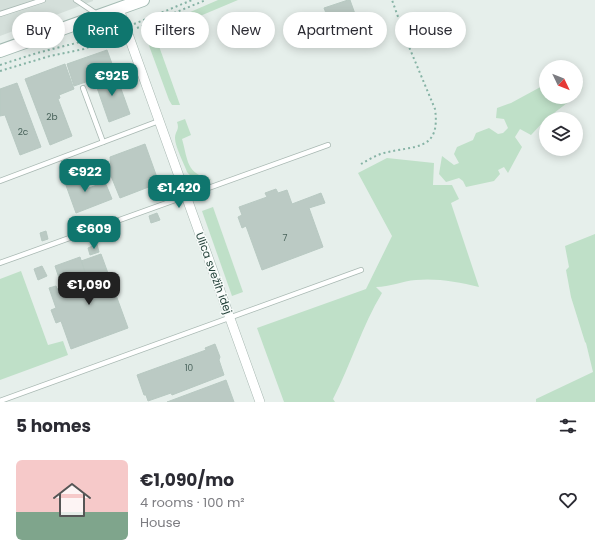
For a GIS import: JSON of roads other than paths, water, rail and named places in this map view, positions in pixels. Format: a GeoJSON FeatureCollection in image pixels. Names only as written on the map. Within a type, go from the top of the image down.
{"type":"FeatureCollection","features":[{"type":"Feature","properties":{"kind":"street"},"geometry":{"type":"LineString","coordinates":[[111,12],[143,0]]}},
{"type":"Feature","properties":{"kind":"street","name":"Ulica svežih idej"},"geometry":{"type":"LineString","coordinates":[[119,9],[260,402]]}},
{"type":"Feature","properties":{"kind":"street"},"geometry":{"type":"LineString","coordinates":[[0,52],[73,26]]}},
{"type":"Feature","properties":{"kind":"lane"},"geometry":{"type":"LineString","coordinates":[[0,14],[42,0]]}},
{"type":"Feature","properties":{"kind":"lane"},"geometry":{"type":"LineString","coordinates":[[76,0],[94,12]]}},
{"type":"Feature","properties":{"kind":"lane"},"geometry":{"type":"LineString","coordinates":[[83,88],[103,142]]}},
{"type":"Feature","properties":{"kind":"lane"},"geometry":{"type":"LineString","coordinates":[[0,181],[159,121]]}},
{"type":"Feature","properties":{"kind":"lane"},"geometry":{"type":"LineString","coordinates":[[0,263],[185,195],[328,145]]}},
{"type":"Feature","properties":{"kind":"lane"},"geometry":{"type":"LineString","coordinates":[[0,401],[361,270]]}}]}
